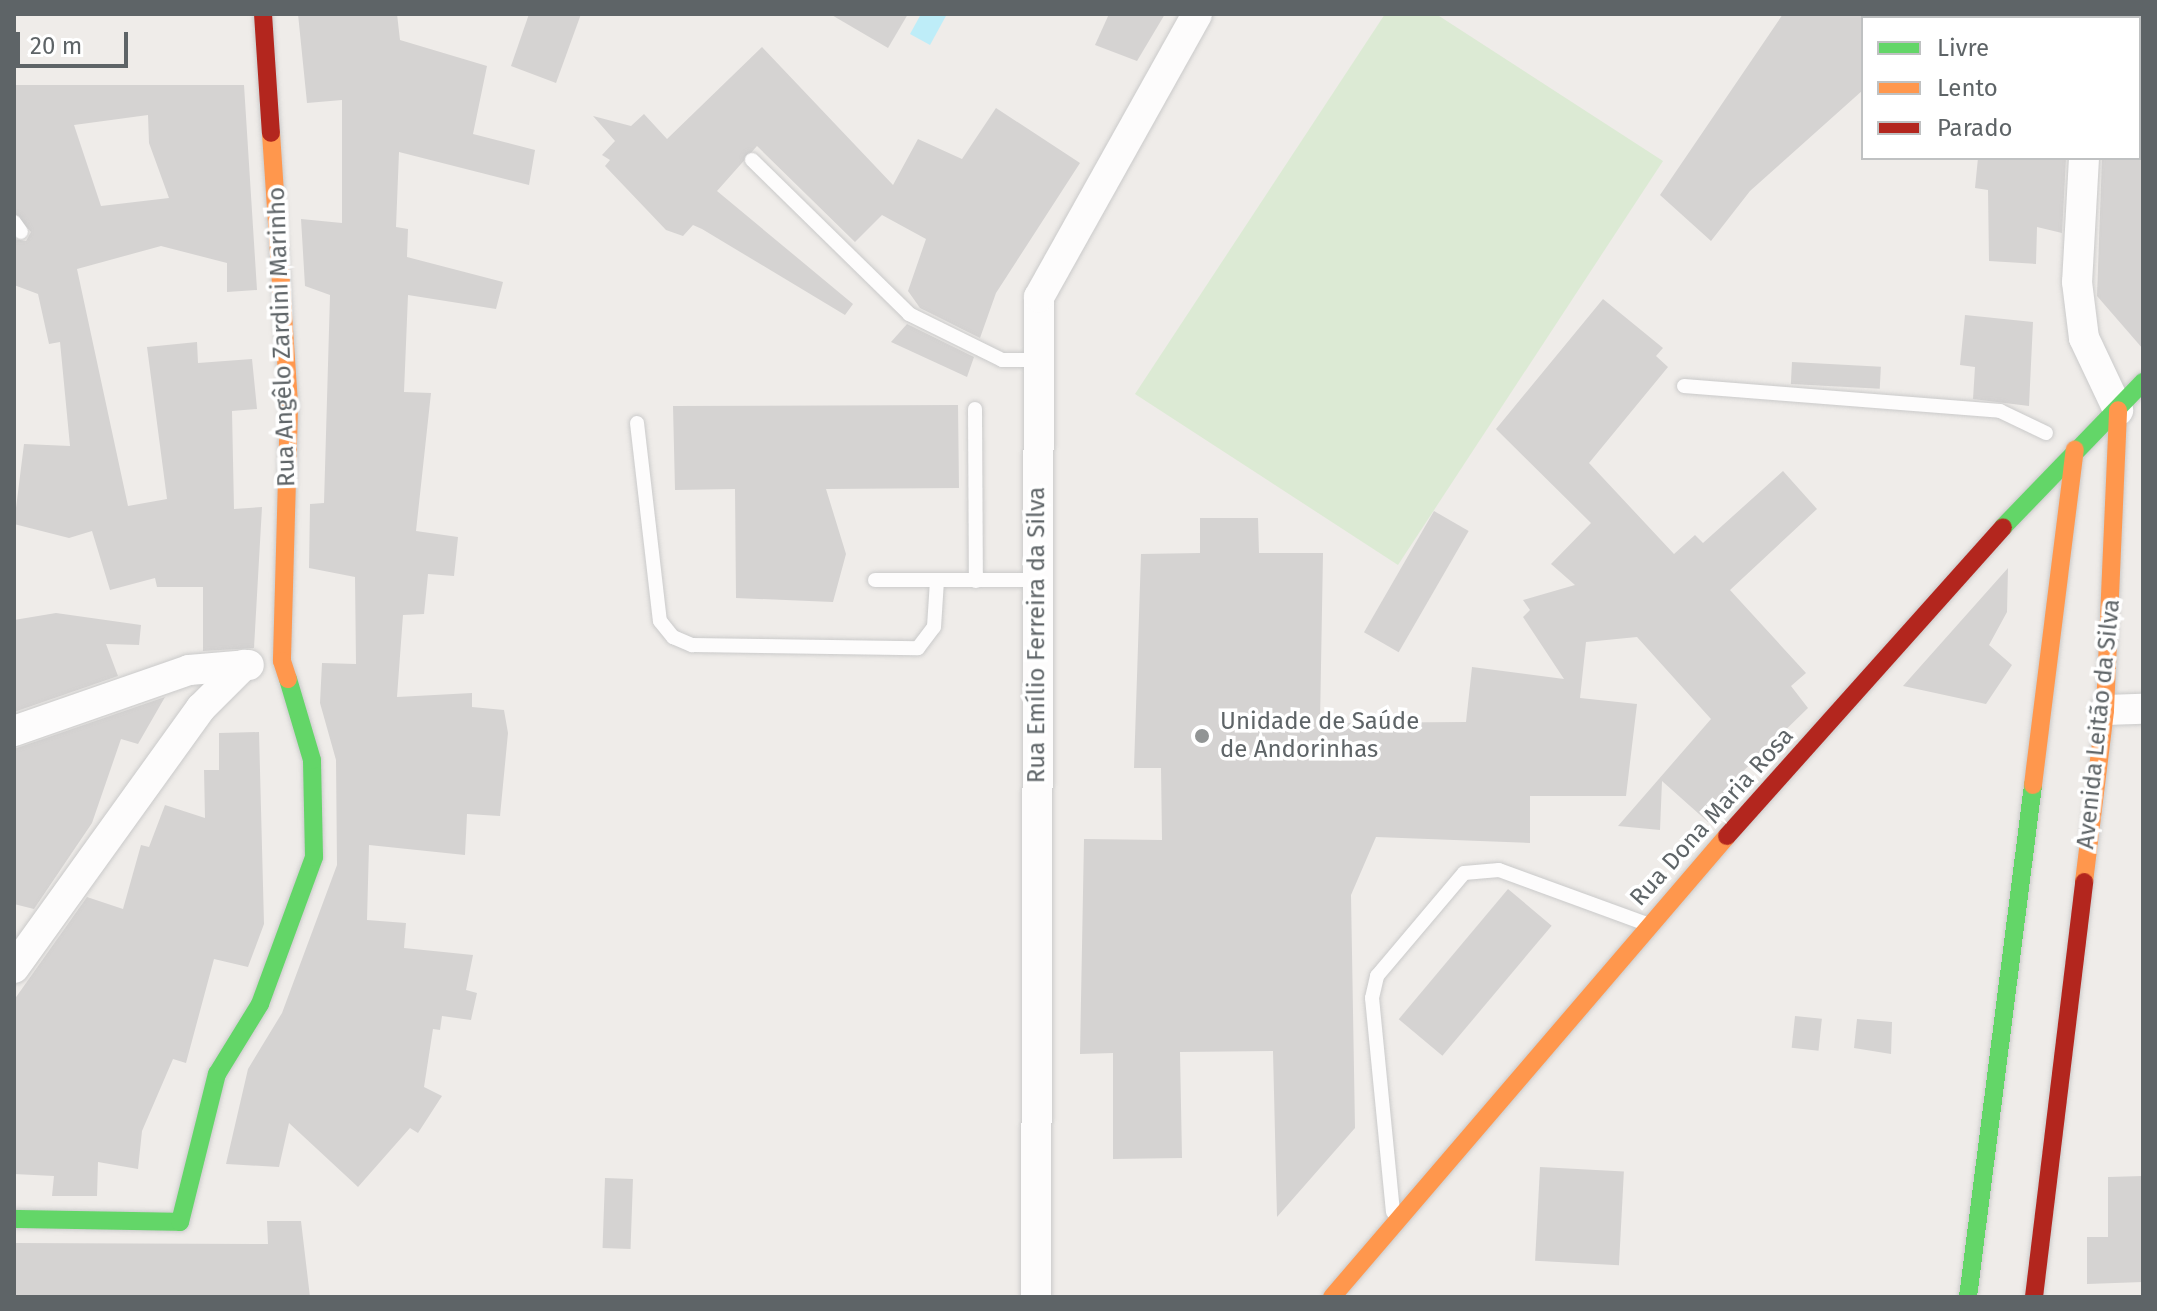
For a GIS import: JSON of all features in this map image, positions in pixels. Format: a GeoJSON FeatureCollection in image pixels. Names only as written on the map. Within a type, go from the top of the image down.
{"type":"FeatureCollection","features":[{"type":"Feature","properties":{"kind":"street","name":"Rua Angêlo Zardini Marinho"},"geometry":{"type":"LineString","coordinates":[[14,1219],[180,1222],[217,1074],[260,1004],[314,857],[312,760],[282,661],[289,421],[263,14]]}},
{"type":"Feature","properties":{"kind":"street","name":"Rua Emílio Ferreira da Silva"},"geometry":{"type":"LineString","coordinates":[[1036,1297],[1036,360],[1039,297],[1197,14]]}},
{"type":"Feature","properties":{"kind":"street","name":"Avenida Leitão da Silva"},"geometry":{"type":"LineString","coordinates":[[2034,1297],[2105,710],[2117,530],[2118,410],[2084,338],[2077,282],[2084,160]]}},
{"type":"Feature","properties":{"kind":"street","name":"Rua Dona Maria Rosa"},"geometry":{"type":"LineString","coordinates":[[1334,1296],[1394,1219],[1648,924],[2010,520],[2143,382]]}},
{"type":"Feature","properties":{"kind":"street"},"geometry":{"type":"LineString","coordinates":[[1968,1297],[2075,450]]}},
{"type":"Feature","properties":{"kind":"street"},"geometry":{"type":"LineString","coordinates":[[2010,520],[2070,503],[2107,517],[2117,530]]}},
{"type":"Feature","properties":{"kind":"street"},"geometry":{"type":"LineString","coordinates":[[14,731],[189,670],[282,661]]}},
{"type":"Feature","properties":{"kind":"street"},"geometry":{"type":"LineString","coordinates":[[14,968],[201,708],[244,665]]}},
{"type":"Feature","properties":{"kind":"street"},"geometry":{"type":"LineString","coordinates":[[2105,710],[2143,709]]}},
{"type":"Feature","properties":{"kind":"lane"},"geometry":{"type":"LineString","coordinates":[[752,160],[909,314],[1002,360],[1036,360]]}},
{"type":"Feature","properties":{"kind":"lane"},"geometry":{"type":"LineString","coordinates":[[1684,386],[2000,411],[2046,433]]}},
{"type":"Feature","properties":{"kind":"lane"},"geometry":{"type":"LineString","coordinates":[[975,409],[976,581]]}},
{"type":"Feature","properties":{"kind":"lane"},"geometry":{"type":"LineString","coordinates":[[637,423],[660,621],[673,637],[692,645],[918,648],[934,627],[937,580]]}},
{"type":"Feature","properties":{"kind":"lane"},"geometry":{"type":"LineString","coordinates":[[875,580],[1037,580]]}},
{"type":"Feature","properties":{"kind":"lane"},"geometry":{"type":"LineString","coordinates":[[1394,1219],[1372,998],[1377,976],[1464,873],[1499,870],[1648,924]]}},
{"type":"Feature","properties":{"kind":"green space"},"geometry":{"type":"Polygon","coordinates":[[[1385,14],[1436,14],[1663,161],[1398,565],[1135,394],[1385,14]]]}},
{"type":"Feature","properties":{"kind":"water"},"geometry":{"type":"Polygon","coordinates":[[[921,14],[947,14],[930,45],[910,34],[921,14]]]}},
{"type":"Feature","properties":{"kind":"building"},"geometry":{"type":"Polygon","coordinates":[[[298,14],[397,14],[400,40],[487,66],[473,134],[535,150],[529,185],[399,152],[396,227],[408,229],[407,257],[503,282],[496,309],[408,295],[404,392],[431,393],[416,531],[458,537],[454,576],[428,574],[424,614],[403,615],[397,697],[472,693],[472,707],[504,710],[508,733],[500,816],[467,814],[465,855],[369,845],[367,920],[406,923],[404,948],[473,955],[466,990],[477,993],[471,1020],[442,1016],[440,1030],[433,1029],[424,1087],[442,1096],[418,1133],[410,1128],[358,1187],[289,1123],[279,1167],[226,1164],[248,1069],[282,1013],[337,865],[336,760],[320,703],[322,663],[356,664],[355,577],[309,568],[310,504],[324,503],[330,295],[305,286],[301,219],[342,223],[342,100],[307,103],[298,14]]]}},
{"type":"Feature","properties":{"kind":"building"},"geometry":{"type":"Polygon","coordinates":[[[529,14],[581,14],[556,83],[511,66],[529,14]]]}},
{"type":"Feature","properties":{"kind":"building"},"geometry":{"type":"Polygon","coordinates":[[[830,14],[908,14],[888,48],[830,14]]]}},
{"type":"Feature","properties":{"kind":"building"},"geometry":{"type":"Polygon","coordinates":[[[1109,14],[1165,14],[1137,61],[1095,45],[1109,14]]]}},
{"type":"Feature","properties":{"kind":"building"},"geometry":{"type":"Polygon","coordinates":[[[1783,14],[1863,14],[1861,92],[1750,191],[1711,241],[1660,195],[1783,14]]]}},
{"type":"Feature","properties":{"kind":"building"},"geometry":{"type":"Polygon","coordinates":[[[762,47],[893,185],[918,139],[962,159],[996,108],[1080,163],[996,293],[980,338],[920,308],[908,291],[926,239],[882,215],[855,242],[757,146],[717,191],[853,304],[845,315],[702,229],[693,225],[683,236],[666,230],[605,166],[610,160],[602,155],[615,141],[593,116],[631,126],[644,114],[667,139],[762,47]]]}},
{"type":"Feature","properties":{"kind":"building"},"geometry":{"type":"Polygon","coordinates":[[[14,85],[244,85],[257,290],[227,292],[227,263],[161,246],[77,269],[128,506],[167,499],[147,347],[197,342],[198,363],[252,359],[257,409],[232,411],[234,509],[262,507],[254,648],[203,651],[203,587],[157,587],[155,578],[110,590],[92,531],[69,538],[14,524],[24,444],[70,446],[60,342],[49,344],[38,294],[14,285],[14,239],[26,241],[31,232],[14,212],[14,85]],[[148,115],[74,125],[101,206],[169,198],[149,143],[148,115]]]}},
{"type":"Feature","properties":{"kind":"building"},"geometry":{"type":"Polygon","coordinates":[[[2143,158],[2143,349],[2097,296],[2102,160],[2143,158]]]}},
{"type":"Feature","properties":{"kind":"building"},"geometry":{"type":"Polygon","coordinates":[[[1978,160],[2066,160],[2062,233],[2037,227],[2036,264],[1989,261],[1988,190],[1975,188],[1978,160]]]}},
{"type":"Feature","properties":{"kind":"building"},"geometry":{"type":"Polygon","coordinates":[[[1603,299],[1663,348],[1656,356],[1668,367],[1589,463],[1674,554],[1695,535],[1703,543],[1783,471],[1817,509],[1730,590],[1806,673],[1791,686],[1808,708],[1730,784],[1737,789],[1708,822],[1662,781],[1660,830],[1618,826],[1711,719],[1637,637],[1586,642],[1580,698],[1637,704],[1626,796],[1530,796],[1530,843],[1376,837],[1351,895],[1355,1128],[1277,1217],[1273,1051],[1180,1052],[1182,1158],[1113,1159],[1113,1053],[1080,1054],[1084,839],[1162,840],[1161,768],[1134,768],[1141,554],[1200,553],[1200,518],[1258,518],[1259,553],[1323,553],[1320,723],[1466,722],[1472,667],[1564,679],[1523,617],[1530,610],[1523,600],[1575,585],[1551,564],[1591,523],[1496,429],[1603,299]]]}},
{"type":"Feature","properties":{"kind":"building"},"geometry":{"type":"Polygon","coordinates":[[[1965,315],[2033,322],[2029,406],[1973,399],[1975,367],[1960,365],[1965,315]]]}},
{"type":"Feature","properties":{"kind":"building"},"geometry":{"type":"Polygon","coordinates":[[[907,324],[974,357],[967,377],[891,342],[907,324]]]}},
{"type":"Feature","properties":{"kind":"building"},"geometry":{"type":"Polygon","coordinates":[[[1792,362],[1881,367],[1880,389],[1791,384],[1792,362]]]}},
{"type":"Feature","properties":{"kind":"building"},"geometry":{"type":"Polygon","coordinates":[[[958,405],[959,488],[826,489],[846,554],[833,602],[736,598],[735,489],[675,490],[673,406],[958,405]]]}},
{"type":"Feature","properties":{"kind":"building"},"geometry":{"type":"Polygon","coordinates":[[[1434,511],[1469,531],[1399,652],[1364,632],[1434,511]]]}},
{"type":"Feature","properties":{"kind":"building"},"geometry":{"type":"Polygon","coordinates":[[[2008,568],[2007,612],[1989,645],[2012,665],[1986,704],[1903,686],[2008,568]]]}},
{"type":"Feature","properties":{"kind":"building"},"geometry":{"type":"Polygon","coordinates":[[[56,613],[141,625],[139,645],[106,644],[118,676],[14,712],[14,620],[56,613]]]}},
{"type":"Feature","properties":{"kind":"building"},"geometry":{"type":"Polygon","coordinates":[[[165,697],[138,744],[121,739],[92,823],[34,909],[14,904],[14,749],[165,697]]]}},
{"type":"Feature","properties":{"kind":"building"},"geometry":{"type":"Polygon","coordinates":[[[259,732],[264,924],[248,967],[214,959],[186,1063],[173,1059],[142,1131],[138,1169],[98,1162],[97,1196],[52,1196],[54,1176],[14,1174],[14,1000],[87,897],[123,909],[141,845],[149,847],[165,805],[205,818],[204,770],[219,770],[219,733],[259,732]]]}},
{"type":"Feature","properties":{"kind":"building"},"geometry":{"type":"Polygon","coordinates":[[[1508,889],[1552,926],[1442,1056],[1399,1019],[1508,889]]]}},
{"type":"Feature","properties":{"kind":"building"},"geometry":{"type":"Polygon","coordinates":[[[1795,1016],[1822,1019],[1819,1051],[1792,1048],[1795,1016]]]}},
{"type":"Feature","properties":{"kind":"building"},"geometry":{"type":"Polygon","coordinates":[[[1857,1019],[1892,1022],[1891,1054],[1854,1048],[1857,1019]]]}},
{"type":"Feature","properties":{"kind":"building"},"geometry":{"type":"Polygon","coordinates":[[[1540,1167],[1624,1171],[1619,1265],[1535,1261],[1540,1167]]]}},
{"type":"Feature","properties":{"kind":"building"},"geometry":{"type":"Polygon","coordinates":[[[2143,1176],[2143,1282],[2087,1284],[2087,1237],[2108,1237],[2108,1177],[2143,1176]]]}},
{"type":"Feature","properties":{"kind":"building"},"geometry":{"type":"Polygon","coordinates":[[[605,1178],[633,1179],[631,1249],[603,1248],[605,1178]]]}},
{"type":"Feature","properties":{"kind":"building"},"geometry":{"type":"Polygon","coordinates":[[[267,1221],[301,1221],[310,1297],[14,1297],[14,1243],[268,1244],[267,1221]]]}},
{"type":"Feature","properties":{"kind":"traffic: fast"},"geometry":{"type":"LineString","coordinates":[[2003,527],[2143,382]]}},
{"type":"Feature","properties":{"kind":"traffic: fast"},"geometry":{"type":"LineString","coordinates":[[14,1219],[180,1222],[217,1074],[260,1004],[314,857],[312,760],[288,679]]}},
{"type":"Feature","properties":{"kind":"traffic: fast"},"geometry":{"type":"LineString","coordinates":[[1968,1297],[2033,785]]}},
{"type":"Feature","properties":{"kind":"traffic: slow"},"geometry":{"type":"LineString","coordinates":[[271,133],[289,407],[282,661],[288,679]]}},
{"type":"Feature","properties":{"kind":"traffic: slow"},"geometry":{"type":"LineString","coordinates":[[2084,882],[2105,710],[2118,410]]}},
{"type":"Feature","properties":{"kind":"traffic: slow"},"geometry":{"type":"LineString","coordinates":[[2033,785],[2075,450]]}},
{"type":"Feature","properties":{"kind":"traffic: slow"},"geometry":{"type":"LineString","coordinates":[[1332,1297],[1727,836]]}},
{"type":"Feature","properties":{"kind":"traffic: jam"},"geometry":{"type":"LineString","coordinates":[[263,14],[271,133]]}},
{"type":"Feature","properties":{"kind":"traffic: jam"},"geometry":{"type":"LineString","coordinates":[[1727,836],[2003,527]]}},
{"type":"Feature","properties":{"kind":"traffic: jam"},"geometry":{"type":"LineString","coordinates":[[2034,1297],[2084,882]]}},
{"type":"Feature","properties":{"kind":"place","name":"Unidade de Saúde de Andorinhas"},"geometry":{"type":"Point","coordinates":[1202,736]}}]}
